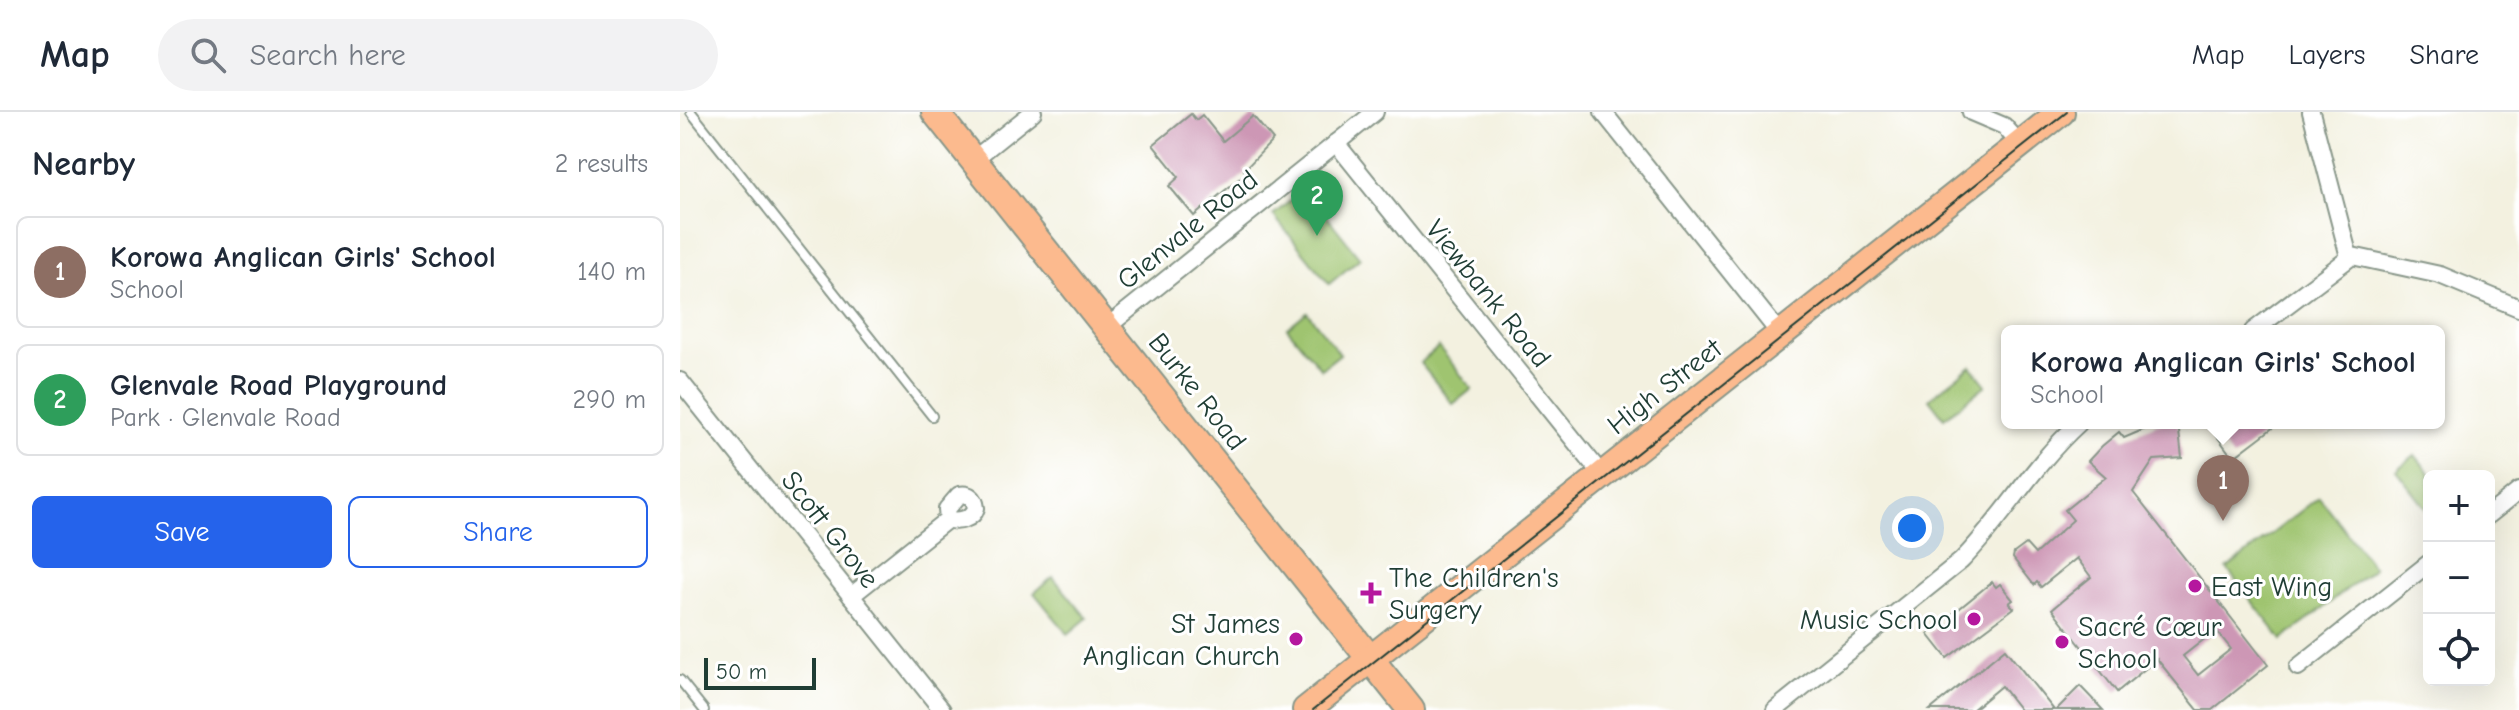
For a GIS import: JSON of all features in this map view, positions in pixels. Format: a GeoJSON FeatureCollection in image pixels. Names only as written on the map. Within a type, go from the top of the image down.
{"type":"FeatureCollection","features":[{"type":"Feature","properties":{"kind":"main road","name":"Burke Road"},"geometry":{"type":"LineString","coordinates":[[935,112],[1411,710]]}},
{"type":"Feature","properties":{"kind":"main road","name":"High Street"},"geometry":{"type":"LineString","coordinates":[[1306,710],[2061,112]]}},
{"type":"Feature","properties":{"kind":"street"},"geometry":{"type":"LineString","coordinates":[[973,160],[1033,112]]}},
{"type":"Feature","properties":{"kind":"street","name":"Glenvale Road"},"geometry":{"type":"LineString","coordinates":[[1107,327],[1375,112]]}},
{"type":"Feature","properties":{"kind":"street"},"geometry":{"type":"LineString","coordinates":[[1603,112],[1780,334]]}},
{"type":"Feature","properties":{"kind":"street"},"geometry":{"type":"LineString","coordinates":[[1971,112],[2004,126],[2020,144]]}},
{"type":"Feature","properties":{"kind":"street"},"geometry":{"type":"LineString","coordinates":[[2311,112],[2349,257]]}},
{"type":"Feature","properties":{"kind":"street","name":"Viewbank Road"},"geometry":{"type":"LineString","coordinates":[[1336,143],[1602,475]]}},
{"type":"Feature","properties":{"kind":"street"},"geometry":{"type":"LineString","coordinates":[[2261,325],[2349,257],[2422,269],[2519,308]]}},
{"type":"Feature","properties":{"kind":"street","name":"Scott Grove"},"geometry":{"type":"LineString","coordinates":[[680,381],[942,710]]}},
{"type":"Feature","properties":{"kind":"street"},"geometry":{"type":"LineString","coordinates":[[1775,710],[1961,561],[1987,533],[2029,474],[2073,429]]}},
{"type":"Feature","properties":{"kind":"street"},"geometry":{"type":"LineString","coordinates":[[2495,510],[2519,491]]}},
{"type":"Feature","properties":{"kind":"street"},"geometry":{"type":"LineString","coordinates":[[851,596],[948,519]]}},
{"type":"Feature","properties":{"kind":"street"},"geometry":{"type":"LineString","coordinates":[[2298,667],[2423,568]]}},
{"type":"Feature","properties":{"kind":"lane"},"geometry":{"type":"LineString","coordinates":[[691,112],[932,416]]}},
{"type":"Feature","properties":{"kind":"lane"},"geometry":{"type":"LineString","coordinates":[[680,680],[704,710]]}},
{"type":"Feature","properties":{"kind":"green space"},"geometry":{"type":"Polygon","coordinates":[[[1305,189],[1360,258],[1329,284],[1273,215],[1305,189]]]}},
{"type":"Feature","properties":{"kind":"green space"},"geometry":{"type":"Polygon","coordinates":[[[1307,312],[1340,354],[1321,369],[1287,328],[1307,312]]]}},
{"type":"Feature","properties":{"kind":"green space"},"geometry":{"type":"Polygon","coordinates":[[[1439,347],[1472,389],[1453,404],[1420,363],[1439,347]]]}},
{"type":"Feature","properties":{"kind":"green space"},"geometry":{"type":"Polygon","coordinates":[[[1971,366],[1986,385],[1944,418],[1929,399],[1971,366]]]}},
{"type":"Feature","properties":{"kind":"green space"},"geometry":{"type":"Polygon","coordinates":[[[2415,455],[2427,470],[2423,470],[2423,504],[2396,470],[2415,455]]]}},
{"type":"Feature","properties":{"kind":"green space"},"geometry":{"type":"Polygon","coordinates":[[[2319,497],[2374,568],[2282,640],[2227,569],[2319,497]]]}},
{"type":"Feature","properties":{"kind":"green space"},"geometry":{"type":"Polygon","coordinates":[[[1053,577],[1087,618],[1068,634],[1034,593],[1053,577]]]}},
{"type":"Feature","properties":{"kind":"building"},"geometry":{"type":"Polygon","coordinates":[[[1191,114],[1196,120],[1202,115],[1223,141],[1253,116],[1273,140],[1244,170],[1246,173],[1194,216],[1169,186],[1179,177],[1153,145],[1191,114]]]}},
{"type":"Feature","properties":{"kind":"building"},"geometry":{"type":"Polygon","coordinates":[[[2145,429],[2179,429],[2182,458],[2154,460],[2133,492],[2268,665],[2212,710],[2198,710],[2157,659],[2117,692],[2052,609],[2091,577],[2077,558],[2041,587],[2037,582],[2034,585],[2013,558],[2014,553],[2026,544],[2035,554],[2073,520],[2065,510],[2106,477],[2088,461],[2119,432],[2124,438],[2145,429]],[[2216,630],[2183,656],[2198,675],[2231,649],[2216,630]]]}},
{"type":"Feature","properties":{"kind":"building"},"geometry":{"type":"Polygon","coordinates":[[[2216,429],[2271,429],[2233,458],[2213,431],[2216,429]]]}},
{"type":"Feature","properties":{"kind":"building","name":"Music School"},"geometry":{"type":"Polygon","coordinates":[[[1992,582],[1996,587],[2000,584],[2013,600],[2009,603],[2014,608],[1947,658],[1928,634],[1992,582]]]}},
{"type":"Feature","properties":{"kind":"building"},"geometry":{"type":"Polygon","coordinates":[[[2005,649],[2054,710],[2020,710],[2001,686],[1972,710],[1930,710],[2005,649]]]}},
{"type":"Feature","properties":{"kind":"building"},"geometry":{"type":"Polygon","coordinates":[[[2080,686],[2103,710],[2056,710],[2080,686]]]}},
{"type":"Feature","properties":{"kind":"tram line"},"geometry":{"type":"LineString","coordinates":[[1313,710],[2067,112]]}},
{"type":"Feature","properties":{"kind":"place","name":"Glenvale Road Playground"},"geometry":{"type":"Point","coordinates":[1317,236]}},
{"type":"Feature","properties":{"kind":"place","name":"Korowa Anglican Girls' School"},"geometry":{"type":"Point","coordinates":[2223,521]}},
{"type":"Feature","properties":{"kind":"place","name":"East Wing"},"geometry":{"type":"Point","coordinates":[2195,586]}},
{"type":"Feature","properties":{"kind":"place","name":"The Children's Surgery"},"geometry":{"type":"Point","coordinates":[1371,593]}},
{"type":"Feature","properties":{"kind":"place","name":"Music School"},"geometry":{"type":"Point","coordinates":[1974,619]}},
{"type":"Feature","properties":{"kind":"place","name":"St James Anglican Church"},"geometry":{"type":"Point","coordinates":[1296,639]}},
{"type":"Feature","properties":{"kind":"place","name":"Sacré Cœur School"},"geometry":{"type":"Point","coordinates":[2062,642]}}]}
